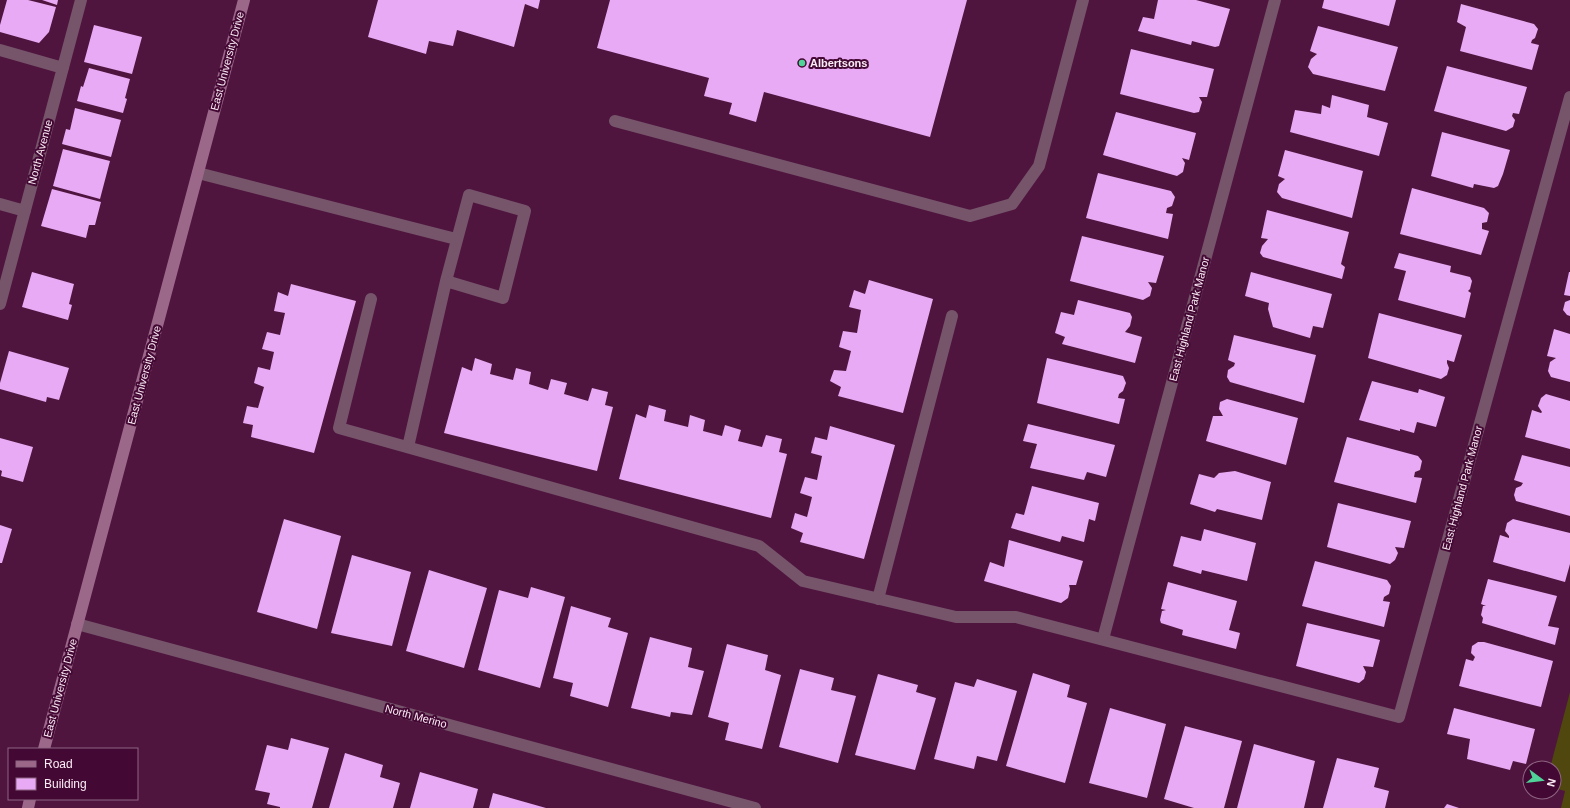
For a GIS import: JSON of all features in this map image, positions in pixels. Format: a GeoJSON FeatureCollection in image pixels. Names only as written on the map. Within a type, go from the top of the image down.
{"type":"FeatureCollection","features":[{"type":"Feature","properties":{"kind":"main road","name":"East University Drive"},"geometry":{"type":"LineString","coordinates":[[44,748],[244,0]]}},
{"type":"Feature","properties":{"kind":"street","name":"North Avenue"},"geometry":{"type":"LineString","coordinates":[[0,304],[81,0]]}},
{"type":"Feature","properties":{"kind":"street"},"geometry":{"type":"LineString","coordinates":[[615,121],[970,216],[1012,204],[1039,166],[1082,0]]}},
{"type":"Feature","properties":{"kind":"street","name":"East Highland Park Manor"},"geometry":{"type":"LineString","coordinates":[[1275,0],[1103,639],[1399,717],[1570,97]]}},
{"type":"Feature","properties":{"kind":"street"},"geometry":{"type":"LineString","coordinates":[[0,50],[63,68]]}},
{"type":"Feature","properties":{"kind":"street"},"geometry":{"type":"LineString","coordinates":[[198,173],[456,239]]}},
{"type":"Feature","properties":{"kind":"street"},"geometry":{"type":"LineString","coordinates":[[408,447],[446,281],[456,239],[469,195],[525,211],[503,298],[446,281]]}},
{"type":"Feature","properties":{"kind":"street"},"geometry":{"type":"LineString","coordinates":[[0,204],[25,211]]}},
{"type":"Feature","properties":{"kind":"street"},"geometry":{"type":"LineString","coordinates":[[372,299],[338,428],[759,546],[803,581],[956,618],[1016,617],[1103,639]]}},
{"type":"Feature","properties":{"kind":"street"},"geometry":{"type":"LineString","coordinates":[[878,599],[952,316]]}},
{"type":"Feature","properties":{"kind":"street","name":"North Merino"},"geometry":{"type":"LineString","coordinates":[[77,624],[755,808]]}},
{"type":"Feature","properties":{"kind":"shaded area"},"geometry":{"type":"Polygon","coordinates":[[[1570,692],[1570,808],[1561,808],[1565,791],[1562,790],[1562,760],[1552,760],[1570,692]]]}},
{"type":"Feature","properties":{"kind":"building"},"geometry":{"type":"Polygon","coordinates":[[[7,0],[28,0],[56,7],[49,32],[39,43],[0,32],[0,25],[7,0]]]}},
{"type":"Feature","properties":{"kind":"building"},"geometry":{"type":"Polygon","coordinates":[[[42,0],[58,0],[57,5],[42,0]]]}},
{"type":"Feature","properties":{"kind":"building"},"geometry":{"type":"Polygon","coordinates":[[[378,0],[540,0],[538,9],[525,4],[514,47],[457,30],[453,46],[429,41],[426,54],[368,37],[378,0]]]}},
{"type":"Feature","properties":{"kind":"building","name":"Albertsons"},"geometry":{"type":"Polygon","coordinates":[[[610,0],[967,0],[930,137],[764,92],[756,122],[729,114],[732,103],[704,96],[709,78],[597,48],[610,0]]]}},
{"type":"Feature","properties":{"kind":"building"},"geometry":{"type":"Polygon","coordinates":[[[1158,0],[1196,0],[1230,9],[1219,46],[1215,47],[1192,41],[1191,45],[1138,31],[1143,17],[1154,19],[1158,0]]]}},
{"type":"Feature","properties":{"kind":"building"},"geometry":{"type":"Polygon","coordinates":[[[1324,0],[1396,0],[1389,26],[1322,8],[1324,0]]]}},
{"type":"Feature","properties":{"kind":"building"},"geometry":{"type":"Polygon","coordinates":[[[1461,4],[1534,24],[1538,29],[1535,38],[1531,43],[1539,45],[1532,70],[1460,51],[1466,27],[1457,22],[1461,4]]]}},
{"type":"Feature","properties":{"kind":"building"},"geometry":{"type":"Polygon","coordinates":[[[94,25],[142,37],[132,74],[84,62],[94,25]]]}},
{"type":"Feature","properties":{"kind":"building"},"geometry":{"type":"Polygon","coordinates":[[[1318,26],[1398,47],[1385,91],[1313,74],[1308,67],[1311,59],[1317,54],[1310,51],[1318,26]]]}},
{"type":"Feature","properties":{"kind":"building"},"geometry":{"type":"Polygon","coordinates":[[[1131,49],[1214,69],[1207,97],[1199,97],[1202,102],[1199,112],[1194,113],[1120,94],[1131,49]]]}},
{"type":"Feature","properties":{"kind":"building"},"geometry":{"type":"Polygon","coordinates":[[[1447,66],[1527,87],[1519,114],[1513,113],[1512,116],[1515,120],[1513,127],[1506,131],[1434,111],[1447,66]]]}},
{"type":"Feature","properties":{"kind":"building"},"geometry":{"type":"Polygon","coordinates":[[[89,68],[130,79],[123,113],[77,101],[81,86],[83,87],[89,68]]]}},
{"type":"Feature","properties":{"kind":"building"},"geometry":{"type":"Polygon","coordinates":[[[1332,95],[1369,105],[1367,117],[1388,123],[1379,156],[1290,132],[1295,110],[1321,114],[1322,105],[1330,108],[1332,95]]]}},
{"type":"Feature","properties":{"kind":"building"},"geometry":{"type":"Polygon","coordinates":[[[75,108],[121,120],[111,157],[62,144],[66,129],[70,130],[75,108]]]}},
{"type":"Feature","properties":{"kind":"building"},"geometry":{"type":"Polygon","coordinates":[[[1116,112],[1196,133],[1189,160],[1182,158],[1185,163],[1183,172],[1177,176],[1103,155],[1116,112]]]}},
{"type":"Feature","properties":{"kind":"building"},"geometry":{"type":"Polygon","coordinates":[[[1442,132],[1510,150],[1498,186],[1494,188],[1474,184],[1473,188],[1431,176],[1442,132]]]}},
{"type":"Feature","properties":{"kind":"building"},"geometry":{"type":"Polygon","coordinates":[[[63,149],[110,161],[100,199],[53,186],[63,149]]]}},
{"type":"Feature","properties":{"kind":"building"},"geometry":{"type":"Polygon","coordinates":[[[1285,150],[1363,171],[1352,218],[1282,198],[1277,192],[1279,184],[1285,179],[1278,176],[1285,150]]]}},
{"type":"Feature","properties":{"kind":"building"},"geometry":{"type":"Polygon","coordinates":[[[1098,173],[1171,191],[1175,197],[1172,206],[1167,208],[1166,213],[1173,214],[1168,239],[1086,218],[1098,173]]]}},
{"type":"Feature","properties":{"kind":"building"},"geometry":{"type":"Polygon","coordinates":[[[1412,188],[1484,208],[1489,213],[1487,222],[1482,223],[1482,229],[1489,231],[1481,255],[1400,234],[1412,188]]]}},
{"type":"Feature","properties":{"kind":"building"},"geometry":{"type":"Polygon","coordinates":[[[52,189],[101,202],[95,225],[89,225],[86,238],[41,226],[52,189]]]}},
{"type":"Feature","properties":{"kind":"building"},"geometry":{"type":"Polygon","coordinates":[[[1267,210],[1349,232],[1341,264],[1345,267],[1342,279],[1263,257],[1260,253],[1262,246],[1268,239],[1261,238],[1267,210]]]}},
{"type":"Feature","properties":{"kind":"building"},"geometry":{"type":"Polygon","coordinates":[[[1082,236],[1164,256],[1156,283],[1148,282],[1152,288],[1150,296],[1143,300],[1070,281],[1082,236]]]}},
{"type":"Feature","properties":{"kind":"building"},"geometry":{"type":"Polygon","coordinates":[[[1399,253],[1451,266],[1450,272],[1470,277],[1472,281],[1468,291],[1471,293],[1465,318],[1398,300],[1406,271],[1394,268],[1399,253]]]}},
{"type":"Feature","properties":{"kind":"building"},"geometry":{"type":"Polygon","coordinates":[[[32,272],[74,284],[69,304],[72,305],[68,320],[22,307],[32,272]]]}},
{"type":"Feature","properties":{"kind":"building"},"geometry":{"type":"Polygon","coordinates":[[[1251,272],[1332,294],[1323,328],[1313,326],[1310,338],[1273,327],[1268,309],[1269,303],[1245,296],[1251,272]]]}},
{"type":"Feature","properties":{"kind":"building"},"geometry":{"type":"Polygon","coordinates":[[[1570,272],[1570,296],[1564,295],[1570,272]]]}},
{"type":"Feature","properties":{"kind":"building"},"geometry":{"type":"Polygon","coordinates":[[[869,280],[933,299],[903,413],[838,396],[841,387],[830,381],[834,370],[846,371],[851,351],[839,347],[843,331],[857,333],[861,310],[849,307],[854,290],[865,294],[869,280]]]}},
{"type":"Feature","properties":{"kind":"building"},"geometry":{"type":"Polygon","coordinates":[[[291,284],[356,301],[314,453],[251,437],[253,425],[243,423],[247,406],[258,408],[264,387],[254,383],[258,367],[270,370],[274,352],[262,349],[267,332],[280,335],[285,313],[274,311],[278,292],[288,296],[291,284]]]}},
{"type":"Feature","properties":{"kind":"building"},"geometry":{"type":"Polygon","coordinates":[[[1078,300],[1130,313],[1132,317],[1130,326],[1125,332],[1142,337],[1135,363],[1062,344],[1065,337],[1055,333],[1061,312],[1074,315],[1078,300]]]}},
{"type":"Feature","properties":{"kind":"building"},"geometry":{"type":"Polygon","coordinates":[[[1570,300],[1570,316],[1563,310],[1565,302],[1570,300]]]}},
{"type":"Feature","properties":{"kind":"building"},"geometry":{"type":"Polygon","coordinates":[[[1379,313],[1462,335],[1454,362],[1447,360],[1449,368],[1447,375],[1441,379],[1368,358],[1379,313]]]}},
{"type":"Feature","properties":{"kind":"building"},"geometry":{"type":"Polygon","coordinates":[[[1554,329],[1570,334],[1570,382],[1551,377],[1548,371],[1550,362],[1556,358],[1547,356],[1554,329]]]}},
{"type":"Feature","properties":{"kind":"building"},"geometry":{"type":"Polygon","coordinates":[[[1234,335],[1316,355],[1304,403],[1230,382],[1227,377],[1228,370],[1234,366],[1235,363],[1228,360],[1234,335]]]}},
{"type":"Feature","properties":{"kind":"building"},"geometry":{"type":"Polygon","coordinates":[[[9,351],[69,368],[59,400],[47,397],[46,402],[0,389],[0,383],[9,351]]]}},
{"type":"Feature","properties":{"kind":"building"},"geometry":{"type":"Polygon","coordinates":[[[475,358],[492,364],[490,374],[513,380],[516,368],[531,372],[529,384],[548,390],[551,379],[567,383],[564,394],[588,401],[592,388],[608,392],[605,405],[613,407],[597,471],[444,433],[462,367],[472,371],[475,358]]]}},
{"type":"Feature","properties":{"kind":"building"},"geometry":{"type":"Polygon","coordinates":[[[1047,358],[1123,376],[1126,383],[1118,398],[1125,399],[1119,424],[1037,403],[1047,358]]]}},
{"type":"Feature","properties":{"kind":"building"},"geometry":{"type":"Polygon","coordinates":[[[1372,381],[1418,393],[1419,389],[1445,397],[1436,427],[1417,422],[1414,433],[1400,429],[1400,431],[1359,420],[1372,381]]]}},
{"type":"Feature","properties":{"kind":"building"},"geometry":{"type":"Polygon","coordinates":[[[1546,394],[1570,401],[1570,449],[1525,437],[1532,410],[1542,412],[1538,406],[1541,398],[1546,394]]]}},
{"type":"Feature","properties":{"kind":"building"},"geometry":{"type":"Polygon","coordinates":[[[1227,399],[1298,418],[1286,465],[1206,441],[1213,416],[1223,416],[1219,409],[1220,402],[1227,399]]]}},
{"type":"Feature","properties":{"kind":"building"},"geometry":{"type":"Polygon","coordinates":[[[649,405],[666,410],[664,421],[688,427],[690,415],[705,420],[703,431],[722,436],[725,425],[741,430],[738,441],[762,447],[766,435],[782,439],[779,452],[787,454],[771,518],[619,479],[636,414],[646,418],[649,405]]]}},
{"type":"Feature","properties":{"kind":"building"},"geometry":{"type":"Polygon","coordinates":[[[1028,424],[1115,445],[1106,477],[1087,472],[1084,480],[1030,468],[1037,444],[1023,441],[1028,424]]]}},
{"type":"Feature","properties":{"kind":"building"},"geometry":{"type":"Polygon","coordinates":[[[830,426],[895,445],[864,559],[800,542],[803,533],[791,528],[795,513],[807,517],[812,497],[800,493],[805,477],[817,480],[822,456],[811,453],[815,437],[827,440],[830,426]]]}},
{"type":"Feature","properties":{"kind":"building"},"geometry":{"type":"Polygon","coordinates":[[[1347,437],[1418,456],[1422,461],[1420,470],[1415,472],[1414,477],[1422,478],[1416,503],[1334,482],[1347,437]]]}},
{"type":"Feature","properties":{"kind":"building"},"geometry":{"type":"Polygon","coordinates":[[[0,438],[33,447],[23,482],[1,476],[0,438]]]}},
{"type":"Feature","properties":{"kind":"building"},"geometry":{"type":"Polygon","coordinates":[[[1522,455],[1570,467],[1570,516],[1516,501],[1514,495],[1516,488],[1521,486],[1523,483],[1514,480],[1522,455]]]}},
{"type":"Feature","properties":{"kind":"building"},"geometry":{"type":"Polygon","coordinates":[[[1235,471],[1271,482],[1262,520],[1217,509],[1215,512],[1190,504],[1199,474],[1214,478],[1219,473],[1235,471]]]}},
{"type":"Feature","properties":{"kind":"building"},"geometry":{"type":"Polygon","coordinates":[[[1032,486],[1099,503],[1095,521],[1089,519],[1084,542],[1062,536],[1060,542],[1011,528],[1016,513],[1024,515],[1032,486]]]}},
{"type":"Feature","properties":{"kind":"building"},"geometry":{"type":"Polygon","coordinates":[[[1338,503],[1411,521],[1404,548],[1395,547],[1398,553],[1395,560],[1390,564],[1327,547],[1338,503]]]}},
{"type":"Feature","properties":{"kind":"building"},"geometry":{"type":"Polygon","coordinates":[[[284,519],[341,536],[317,629],[257,612],[284,519]]]}},
{"type":"Feature","properties":{"kind":"building"},"geometry":{"type":"Polygon","coordinates":[[[1513,519],[1570,533],[1570,564],[1565,582],[1493,562],[1500,535],[1509,538],[1505,531],[1507,523],[1513,519]]]}},
{"type":"Feature","properties":{"kind":"building"},"geometry":{"type":"Polygon","coordinates":[[[0,525],[12,529],[2,563],[0,563],[0,525]]]}},
{"type":"Feature","properties":{"kind":"building"},"geometry":{"type":"Polygon","coordinates":[[[1204,529],[1256,543],[1247,581],[1202,570],[1201,574],[1173,566],[1181,536],[1201,541],[1204,529]]]}},
{"type":"Feature","properties":{"kind":"building"},"geometry":{"type":"Polygon","coordinates":[[[1009,540],[1083,561],[1076,585],[1069,585],[1070,589],[1068,598],[1061,603],[984,581],[990,562],[1004,567],[1009,540]]]}},
{"type":"Feature","properties":{"kind":"building"},"geometry":{"type":"Polygon","coordinates":[[[352,555],[411,572],[392,646],[331,633],[352,555]]]}},
{"type":"Feature","properties":{"kind":"building"},"geometry":{"type":"Polygon","coordinates":[[[1315,561],[1387,580],[1391,586],[1389,594],[1384,597],[1383,601],[1390,602],[1384,627],[1302,606],[1315,561]]]}},
{"type":"Feature","properties":{"kind":"building"},"geometry":{"type":"Polygon","coordinates":[[[429,570],[487,588],[464,668],[406,651],[429,570]]]}},
{"type":"Feature","properties":{"kind":"building"},"geometry":{"type":"Polygon","coordinates":[[[1488,579],[1557,596],[1548,626],[1559,628],[1555,645],[1482,623],[1483,618],[1481,615],[1483,606],[1486,606],[1481,604],[1488,579]]]}},
{"type":"Feature","properties":{"kind":"building"},"geometry":{"type":"Polygon","coordinates":[[[1168,582],[1237,601],[1229,630],[1240,633],[1236,649],[1182,635],[1183,630],[1161,623],[1160,620],[1162,611],[1166,610],[1161,609],[1168,582]]]}},
{"type":"Feature","properties":{"kind":"building"},"geometry":{"type":"Polygon","coordinates":[[[531,587],[565,597],[540,688],[478,670],[499,590],[528,598],[531,587]]]}},
{"type":"Feature","properties":{"kind":"building"},"geometry":{"type":"Polygon","coordinates":[[[571,606],[611,618],[608,627],[628,633],[608,707],[570,696],[573,683],[553,678],[571,606]]]}},
{"type":"Feature","properties":{"kind":"building"},"geometry":{"type":"Polygon","coordinates":[[[1307,623],[1380,640],[1373,667],[1363,666],[1366,672],[1364,679],[1359,683],[1296,666],[1307,623]]]}},
{"type":"Feature","properties":{"kind":"building"},"geometry":{"type":"Polygon","coordinates":[[[650,637],[692,648],[688,667],[704,671],[692,715],[671,712],[670,717],[631,708],[650,637]]]}},
{"type":"Feature","properties":{"kind":"building"},"geometry":{"type":"Polygon","coordinates":[[[1478,642],[1484,642],[1553,661],[1541,707],[1459,686],[1466,659],[1473,661],[1475,657],[1471,653],[1472,646],[1478,642]]]}},
{"type":"Feature","properties":{"kind":"building"},"geometry":{"type":"Polygon","coordinates":[[[727,644],[768,655],[765,670],[781,675],[762,749],[725,740],[729,723],[708,717],[727,644]]]}},
{"type":"Feature","properties":{"kind":"building"},"geometry":{"type":"Polygon","coordinates":[[[800,669],[834,678],[831,690],[856,696],[838,763],[779,747],[800,669]]]}},
{"type":"Feature","properties":{"kind":"building"},"geometry":{"type":"Polygon","coordinates":[[[1033,673],[1070,685],[1067,697],[1087,703],[1065,783],[1006,766],[1033,673]]]}},
{"type":"Feature","properties":{"kind":"building"},"geometry":{"type":"Polygon","coordinates":[[[878,674],[918,685],[916,692],[936,698],[915,770],[855,755],[878,674]]]}},
{"type":"Feature","properties":{"kind":"building"},"geometry":{"type":"Polygon","coordinates":[[[977,679],[1017,691],[997,761],[977,756],[974,769],[934,759],[955,682],[974,687],[977,679]]]}},
{"type":"Feature","properties":{"kind":"building"},"geometry":{"type":"Polygon","coordinates":[[[1110,708],[1166,724],[1147,798],[1089,783],[1110,708]]]}},
{"type":"Feature","properties":{"kind":"building"},"geometry":{"type":"Polygon","coordinates":[[[1454,708],[1535,729],[1527,760],[1522,760],[1522,763],[1513,761],[1510,770],[1467,759],[1470,739],[1447,734],[1454,708]]]}},
{"type":"Feature","properties":{"kind":"building"},"geometry":{"type":"Polygon","coordinates":[[[1185,726],[1242,741],[1224,808],[1194,808],[1164,799],[1185,726]]]}},
{"type":"Feature","properties":{"kind":"building"},"geometry":{"type":"Polygon","coordinates":[[[291,738],[329,748],[312,808],[280,808],[267,804],[270,793],[255,790],[267,745],[288,750],[291,738]]]}},
{"type":"Feature","properties":{"kind":"building"},"geometry":{"type":"Polygon","coordinates":[[[1254,744],[1315,761],[1304,808],[1237,808],[1254,744]]]}},
{"type":"Feature","properties":{"kind":"building"},"geometry":{"type":"Polygon","coordinates":[[[345,753],[383,765],[380,777],[400,783],[393,808],[329,808],[345,753]]]}},
{"type":"Feature","properties":{"kind":"building"},"geometry":{"type":"Polygon","coordinates":[[[1337,758],[1379,768],[1374,787],[1389,791],[1385,808],[1323,808],[1337,758]]]}},
{"type":"Feature","properties":{"kind":"building"},"geometry":{"type":"Polygon","coordinates":[[[420,772],[478,789],[473,808],[410,808],[420,772]]]}},
{"type":"Feature","properties":{"kind":"building"},"geometry":{"type":"Polygon","coordinates":[[[493,793],[546,808],[489,808],[493,793]]]}},
{"type":"Feature","properties":{"kind":"building"},"geometry":{"type":"Polygon","coordinates":[[[1447,804],[1459,808],[1444,808],[1447,804]]]}},
{"type":"Feature","properties":{"kind":"place","name":"Albertsons"},"geometry":{"type":"Point","coordinates":[802,63]}}]}
